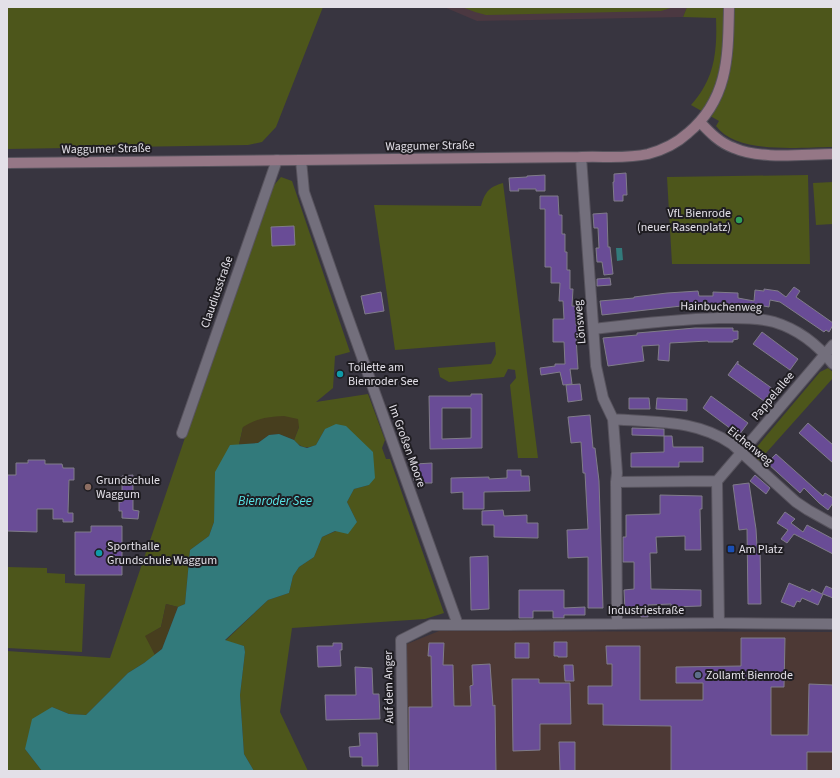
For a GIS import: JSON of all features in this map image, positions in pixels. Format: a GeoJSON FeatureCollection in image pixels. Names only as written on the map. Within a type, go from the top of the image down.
{"type":"FeatureCollection","features":[{"type":"Feature","properties":{"kind":"street","name":"Waggumer Straße"},"geometry":{"type":"LineString","coordinates":[[7,163],[581,157],[648,154],[675,143],[700,122],[711,106],[722,82],[728,48],[728,7]]}},
{"type":"Feature","properties":{"kind":"street"},"geometry":{"type":"LineString","coordinates":[[700,122],[718,139],[734,149],[744,152],[767,155],[833,154]]}},
{"type":"Feature","properties":{"kind":"street","name":"Lönsweg"},"geometry":{"type":"LineString","coordinates":[[581,157],[596,366],[603,398],[614,419],[617,474],[616,482]]}},
{"type":"Feature","properties":{"kind":"street","name":"Claudiusstraße"},"geometry":{"type":"LineString","coordinates":[[182,433],[277,160]]}},
{"type":"Feature","properties":{"kind":"street","name":"Im Großen Moore"},"geometry":{"type":"LineString","coordinates":[[301,160],[304,192],[412,500],[458,626]]}},
{"type":"Feature","properties":{"kind":"street","name":"Hainbuchenweg"},"geometry":{"type":"LineString","coordinates":[[594,329],[675,320],[737,318],[755,319],[773,322],[798,332],[825,354],[833,364]]}},
{"type":"Feature","properties":{"kind":"street","name":"Pappelallee"},"geometry":{"type":"LineString","coordinates":[[717,481],[833,345]]}},
{"type":"Feature","properties":{"kind":"street","name":"Eichenweg"},"geometry":{"type":"LineString","coordinates":[[614,419],[672,422],[691,425],[721,436],[808,510],[833,524]]}},
{"type":"Feature","properties":{"kind":"street"},"geometry":{"type":"LineString","coordinates":[[617,623],[616,482],[717,481],[719,623]]}},
{"type":"Feature","properties":{"kind":"street","name":"Industriestraße"},"geometry":{"type":"LineString","coordinates":[[458,626],[617,623],[833,624]]}},
{"type":"Feature","properties":{"kind":"street","name":"Auf dem Anger"},"geometry":{"type":"LineString","coordinates":[[403,771],[401,640],[431,624],[458,626]]}},
{"type":"Feature","properties":{"kind":"shaded area"},"geometry":{"type":"Polygon","coordinates":[[[7,7],[323,7],[276,127],[262,142],[248,145],[7,149],[7,7]]]}},
{"type":"Feature","properties":{"kind":"shaded area"},"geometry":{"type":"Polygon","coordinates":[[[444,7],[687,7],[683,17],[477,21],[444,7]]]}},
{"type":"Feature","properties":{"kind":"shaded area"},"geometry":{"type":"Polygon","coordinates":[[[462,7],[674,7],[661,11],[486,15],[462,7]]]}},
{"type":"Feature","properties":{"kind":"shaded area"},"geometry":{"type":"Polygon","coordinates":[[[687,7],[833,7],[833,147],[787,148],[739,142],[726,135],[716,126],[719,121],[691,105],[704,87],[711,71],[716,45],[716,18],[683,17],[687,7]]]}},
{"type":"Feature","properties":{"kind":"shaded area","name":"VfL Bienrode (neuer Rasenplatz)"},"geometry":{"type":"Polygon","coordinates":[[[808,175],[810,264],[672,264],[667,177],[808,175]]]}},
{"type":"Feature","properties":{"kind":"shaded area"},"geometry":{"type":"Polygon","coordinates":[[[281,177],[292,181],[350,352],[335,356],[333,388],[316,402],[368,394],[385,440],[382,448],[386,459],[390,459],[444,613],[425,619],[292,628],[280,712],[308,771],[254,771],[244,754],[240,695],[245,652],[244,646],[225,641],[268,600],[289,593],[293,576],[299,567],[314,557],[322,537],[357,522],[347,502],[354,489],[369,485],[325,429],[316,445],[306,447],[299,445],[294,440],[299,427],[243,427],[239,445],[230,445],[215,503],[214,522],[209,536],[190,550],[185,604],[178,607],[166,604],[161,627],[146,636],[155,655],[128,673],[86,715],[69,714],[52,707],[25,749],[42,771],[7,771],[7,651],[110,658],[269,191],[281,177]]]}},
{"type":"Feature","properties":{"kind":"shaded area"},"geometry":{"type":"Polygon","coordinates":[[[833,182],[833,224],[816,225],[813,183],[833,182]]]}},
{"type":"Feature","properties":{"kind":"shaded area"},"geometry":{"type":"Polygon","coordinates":[[[503,183],[538,458],[518,458],[510,385],[516,378],[515,370],[508,369],[504,377],[449,382],[440,377],[438,368],[491,364],[496,354],[495,342],[395,350],[374,205],[481,206],[488,191],[494,186],[503,183]]]}},
{"type":"Feature","properties":{"kind":"shaded area"},"geometry":{"type":"Polygon","coordinates":[[[828,368],[833,372],[833,378],[758,462],[750,455],[820,372],[828,368]]]}},
{"type":"Feature","properties":{"kind":"shaded area"},"geometry":{"type":"Polygon","coordinates":[[[7,567],[47,568],[47,573],[65,574],[65,583],[85,584],[82,652],[7,648],[7,567]]]}},
{"type":"Feature","properties":{"kind":"shaded area"},"geometry":{"type":"Polygon","coordinates":[[[439,631],[833,632],[833,771],[406,771],[407,644],[439,631]]]}},
{"type":"Feature","properties":{"kind":"sand"},"geometry":{"type":"Polygon","coordinates":[[[284,416],[298,419],[299,427],[294,440],[279,434],[269,435],[258,443],[239,445],[243,427],[262,418],[284,416]]]}},
{"type":"Feature","properties":{"kind":"sand"},"geometry":{"type":"Polygon","coordinates":[[[166,604],[178,607],[162,649],[155,655],[145,636],[161,627],[166,604]]]}},
{"type":"Feature","properties":{"kind":"water"},"geometry":{"type":"Polygon","coordinates":[[[616,248],[622,248],[623,260],[617,261],[616,248]]]}},
{"type":"Feature","properties":{"kind":"water","name":"Bienroder See"},"geometry":{"type":"Polygon","coordinates":[[[336,424],[346,426],[373,452],[375,478],[369,485],[354,489],[347,502],[357,522],[348,534],[335,531],[322,537],[314,557],[299,567],[293,576],[289,593],[268,600],[225,640],[244,646],[245,652],[240,695],[244,754],[254,771],[42,771],[25,749],[32,719],[52,707],[69,714],[86,715],[128,673],[162,649],[178,607],[185,604],[190,550],[209,536],[214,522],[215,472],[230,445],[258,443],[269,435],[279,434],[294,440],[300,446],[307,448],[316,445],[325,429],[336,424]]]}},
{"type":"Feature","properties":{"kind":"building"},"geometry":{"type":"Polygon","coordinates":[[[626,173],[627,195],[623,195],[623,201],[614,201],[614,174],[626,173]]]}},
{"type":"Feature","properties":{"kind":"building"},"geometry":{"type":"Polygon","coordinates":[[[545,175],[545,191],[536,191],[536,189],[518,189],[519,191],[510,191],[509,178],[545,175]]]}},
{"type":"Feature","properties":{"kind":"building"},"geometry":{"type":"Polygon","coordinates":[[[540,196],[558,196],[559,215],[562,215],[562,234],[565,234],[567,270],[570,270],[570,289],[573,289],[572,306],[576,306],[576,325],[579,325],[579,337],[576,337],[578,369],[570,369],[572,384],[563,385],[560,372],[541,375],[540,368],[555,366],[555,364],[565,364],[564,342],[553,342],[553,319],[564,319],[563,301],[559,301],[560,283],[551,283],[551,267],[545,267],[545,209],[540,209],[540,196]]]}},
{"type":"Feature","properties":{"kind":"building"},"geometry":{"type":"Polygon","coordinates":[[[607,213],[608,247],[610,247],[613,274],[604,275],[602,262],[597,262],[596,248],[599,248],[598,228],[594,228],[593,214],[607,213]]]}},
{"type":"Feature","properties":{"kind":"building"},"geometry":{"type":"Polygon","coordinates":[[[294,226],[295,245],[272,246],[271,227],[294,226]]]}},
{"type":"Feature","properties":{"kind":"building"},"geometry":{"type":"Polygon","coordinates":[[[610,278],[611,285],[597,286],[597,279],[610,278]]]}},
{"type":"Feature","properties":{"kind":"building"},"geometry":{"type":"Polygon","coordinates":[[[794,287],[800,291],[796,297],[833,323],[829,332],[826,330],[824,332],[780,302],[770,300],[769,307],[753,304],[753,308],[745,307],[746,305],[699,304],[602,315],[600,301],[698,291],[699,296],[713,296],[713,292],[738,293],[738,298],[754,301],[755,290],[764,291],[764,289],[778,291],[786,297],[794,287]]]}},
{"type":"Feature","properties":{"kind":"building"},"geometry":{"type":"Polygon","coordinates":[[[381,292],[384,311],[365,314],[361,296],[381,292]]]}},
{"type":"Feature","properties":{"kind":"building"},"geometry":{"type":"Polygon","coordinates":[[[695,328],[733,328],[733,331],[738,331],[738,339],[733,340],[733,342],[708,341],[670,343],[669,361],[658,360],[659,345],[642,346],[644,361],[608,366],[603,338],[637,335],[637,333],[695,328]]]}},
{"type":"Feature","properties":{"kind":"building"},"geometry":{"type":"Polygon","coordinates":[[[762,332],[798,359],[790,370],[753,344],[762,332]]]}},
{"type":"Feature","properties":{"kind":"building"},"geometry":{"type":"Polygon","coordinates":[[[738,361],[738,364],[773,389],[764,401],[728,375],[738,361]]]}},
{"type":"Feature","properties":{"kind":"building"},"geometry":{"type":"Polygon","coordinates":[[[580,384],[582,400],[568,402],[566,385],[580,384]]]}},
{"type":"Feature","properties":{"kind":"building"},"geometry":{"type":"Polygon","coordinates":[[[471,394],[482,394],[482,448],[430,449],[429,396],[471,396],[471,394]],[[442,408],[442,439],[471,438],[471,408],[442,408]]]}},
{"type":"Feature","properties":{"kind":"building"},"geometry":{"type":"Polygon","coordinates":[[[711,396],[748,423],[739,435],[703,408],[711,396]]]}},
{"type":"Feature","properties":{"kind":"building"},"geometry":{"type":"Polygon","coordinates":[[[629,398],[649,398],[650,409],[629,409],[629,398]]]}},
{"type":"Feature","properties":{"kind":"building"},"geometry":{"type":"Polygon","coordinates":[[[657,398],[687,399],[687,411],[656,409],[657,398]]]}},
{"type":"Feature","properties":{"kind":"building"},"geometry":{"type":"Polygon","coordinates":[[[590,415],[593,448],[595,448],[599,481],[603,608],[588,608],[588,557],[568,558],[567,530],[588,529],[585,473],[583,473],[581,442],[571,443],[568,417],[590,415]]]}},
{"type":"Feature","properties":{"kind":"building"},"geometry":{"type":"Polygon","coordinates":[[[808,423],[833,445],[833,463],[799,433],[808,423]]]}},
{"type":"Feature","properties":{"kind":"building"},"geometry":{"type":"Polygon","coordinates":[[[632,428],[664,429],[664,436],[632,435],[632,428]]]}},
{"type":"Feature","properties":{"kind":"building"},"geometry":{"type":"Polygon","coordinates":[[[664,436],[672,436],[673,447],[703,447],[703,462],[679,462],[679,467],[631,467],[631,453],[664,452],[664,436]]]}},
{"type":"Feature","properties":{"kind":"building"},"geometry":{"type":"Polygon","coordinates":[[[776,454],[823,496],[825,493],[833,498],[833,503],[828,510],[804,488],[800,493],[767,463],[776,454]]]}},
{"type":"Feature","properties":{"kind":"building","name":"Grundschule Waggum"},"geometry":{"type":"Polygon","coordinates":[[[28,460],[45,460],[45,464],[62,464],[63,468],[74,468],[74,480],[69,480],[68,513],[73,513],[73,522],[63,522],[63,519],[53,519],[53,509],[37,509],[37,532],[7,531],[7,475],[16,475],[16,463],[28,463],[28,460]]]}},
{"type":"Feature","properties":{"kind":"building"},"geometry":{"type":"Polygon","coordinates":[[[432,463],[432,483],[416,483],[416,481],[414,481],[413,470],[416,470],[415,464],[432,463]]]}},
{"type":"Feature","properties":{"kind":"building"},"geometry":{"type":"Polygon","coordinates":[[[507,470],[521,470],[521,476],[529,476],[530,491],[484,492],[484,509],[463,509],[463,492],[451,493],[451,478],[507,478],[507,470]]]}},
{"type":"Feature","properties":{"kind":"building"},"geometry":{"type":"Polygon","coordinates":[[[133,475],[133,510],[139,511],[138,519],[122,518],[122,511],[119,511],[119,502],[122,502],[122,476],[133,475]]]}},
{"type":"Feature","properties":{"kind":"building"},"geometry":{"type":"Polygon","coordinates":[[[755,475],[770,488],[766,494],[750,481],[755,475]]]}},
{"type":"Feature","properties":{"kind":"building"},"geometry":{"type":"Polygon","coordinates":[[[749,483],[757,546],[760,546],[761,604],[748,604],[747,529],[739,530],[733,485],[749,483]]]}},
{"type":"Feature","properties":{"kind":"building"},"geometry":{"type":"Polygon","coordinates":[[[660,495],[702,496],[702,509],[700,509],[701,550],[685,550],[685,536],[656,537],[657,553],[650,553],[651,589],[701,590],[701,606],[671,607],[671,604],[648,605],[648,617],[641,617],[641,611],[625,611],[624,590],[634,589],[634,562],[623,562],[623,537],[626,537],[626,515],[660,514],[660,495]]]}},
{"type":"Feature","properties":{"kind":"building"},"geometry":{"type":"Polygon","coordinates":[[[503,510],[504,516],[527,515],[527,523],[538,523],[538,538],[494,537],[494,525],[482,525],[482,511],[503,510]]]}},
{"type":"Feature","properties":{"kind":"building"},"geometry":{"type":"Polygon","coordinates":[[[785,512],[795,519],[791,523],[803,532],[807,525],[833,539],[833,554],[794,534],[787,543],[781,539],[788,530],[777,523],[785,512]]]}},
{"type":"Feature","properties":{"kind":"building","name":"Sporthalle Grundschule Waggum"},"geometry":{"type":"Polygon","coordinates":[[[91,526],[122,526],[122,575],[75,575],[75,532],[91,532],[91,526]]]}},
{"type":"Feature","properties":{"kind":"building"},"geometry":{"type":"Polygon","coordinates":[[[488,556],[489,609],[471,610],[470,557],[488,556]]]}},
{"type":"Feature","properties":{"kind":"building"},"geometry":{"type":"Polygon","coordinates":[[[789,583],[810,592],[812,589],[822,594],[826,586],[833,589],[833,598],[823,594],[818,605],[802,598],[800,602],[797,601],[794,607],[781,602],[789,583]]]}},
{"type":"Feature","properties":{"kind":"building"},"geometry":{"type":"Polygon","coordinates":[[[519,590],[564,590],[564,608],[585,607],[585,615],[564,615],[564,618],[553,618],[553,611],[533,611],[533,618],[519,618],[519,590]]]}},
{"type":"Feature","properties":{"kind":"building"},"geometry":{"type":"Polygon","coordinates":[[[741,638],[785,638],[784,687],[771,687],[771,735],[808,735],[809,684],[833,685],[833,752],[807,752],[807,771],[671,771],[671,726],[603,725],[603,704],[588,704],[588,686],[612,686],[612,664],[607,664],[606,646],[640,646],[640,700],[703,700],[703,683],[676,683],[676,667],[741,666],[741,638]]]}},
{"type":"Feature","properties":{"kind":"building"},"geometry":{"type":"Polygon","coordinates":[[[554,642],[567,642],[567,657],[554,656],[554,642]]]}},
{"type":"Feature","properties":{"kind":"building"},"geometry":{"type":"Polygon","coordinates":[[[333,643],[342,643],[342,650],[340,650],[341,666],[318,667],[317,646],[333,646],[333,643]]]}},
{"type":"Feature","properties":{"kind":"building"},"geometry":{"type":"Polygon","coordinates":[[[429,643],[444,643],[443,665],[453,665],[454,706],[471,706],[470,686],[473,685],[472,665],[490,664],[493,706],[495,705],[496,771],[409,771],[409,707],[432,707],[431,656],[428,656],[429,643]]]}},
{"type":"Feature","properties":{"kind":"building"},"geometry":{"type":"Polygon","coordinates":[[[515,643],[529,643],[529,658],[515,658],[515,643]]]}},
{"type":"Feature","properties":{"kind":"building"},"geometry":{"type":"Polygon","coordinates":[[[564,665],[573,665],[574,681],[565,681],[564,665]]]}},
{"type":"Feature","properties":{"kind":"building"},"geometry":{"type":"Polygon","coordinates":[[[355,667],[372,668],[373,694],[379,694],[380,719],[326,720],[325,695],[356,695],[355,667]]]}},
{"type":"Feature","properties":{"kind":"building"},"geometry":{"type":"Polygon","coordinates":[[[512,679],[539,679],[539,683],[570,683],[571,724],[540,724],[540,750],[513,751],[512,679]]]}},
{"type":"Feature","properties":{"kind":"building"},"geometry":{"type":"Polygon","coordinates":[[[359,733],[377,733],[378,766],[362,766],[362,757],[350,757],[349,747],[360,746],[359,733]]]}},
{"type":"Feature","properties":{"kind":"building"},"geometry":{"type":"Polygon","coordinates":[[[559,742],[575,742],[575,771],[560,771],[559,742]]]}},
{"type":"Feature","properties":{"kind":"place","name":"VfL Bienrode (neuer Rasenplatz)"},"geometry":{"type":"Point","coordinates":[739,220]}},
{"type":"Feature","properties":{"kind":"place","name":"Toilette am Bienroder See"},"geometry":{"type":"Point","coordinates":[340,374]}},
{"type":"Feature","properties":{"kind":"place","name":"Grundschule Waggum"},"geometry":{"type":"Point","coordinates":[88,487]}},
{"type":"Feature","properties":{"kind":"place","name":"Am Platz"},"geometry":{"type":"Point","coordinates":[731,549]}},
{"type":"Feature","properties":{"kind":"place","name":"Sporthalle Grundschule Waggum"},"geometry":{"type":"Point","coordinates":[99,553]}},
{"type":"Feature","properties":{"kind":"place","name":"Zollamt Bienrode"},"geometry":{"type":"Point","coordinates":[698,675]}}]}
